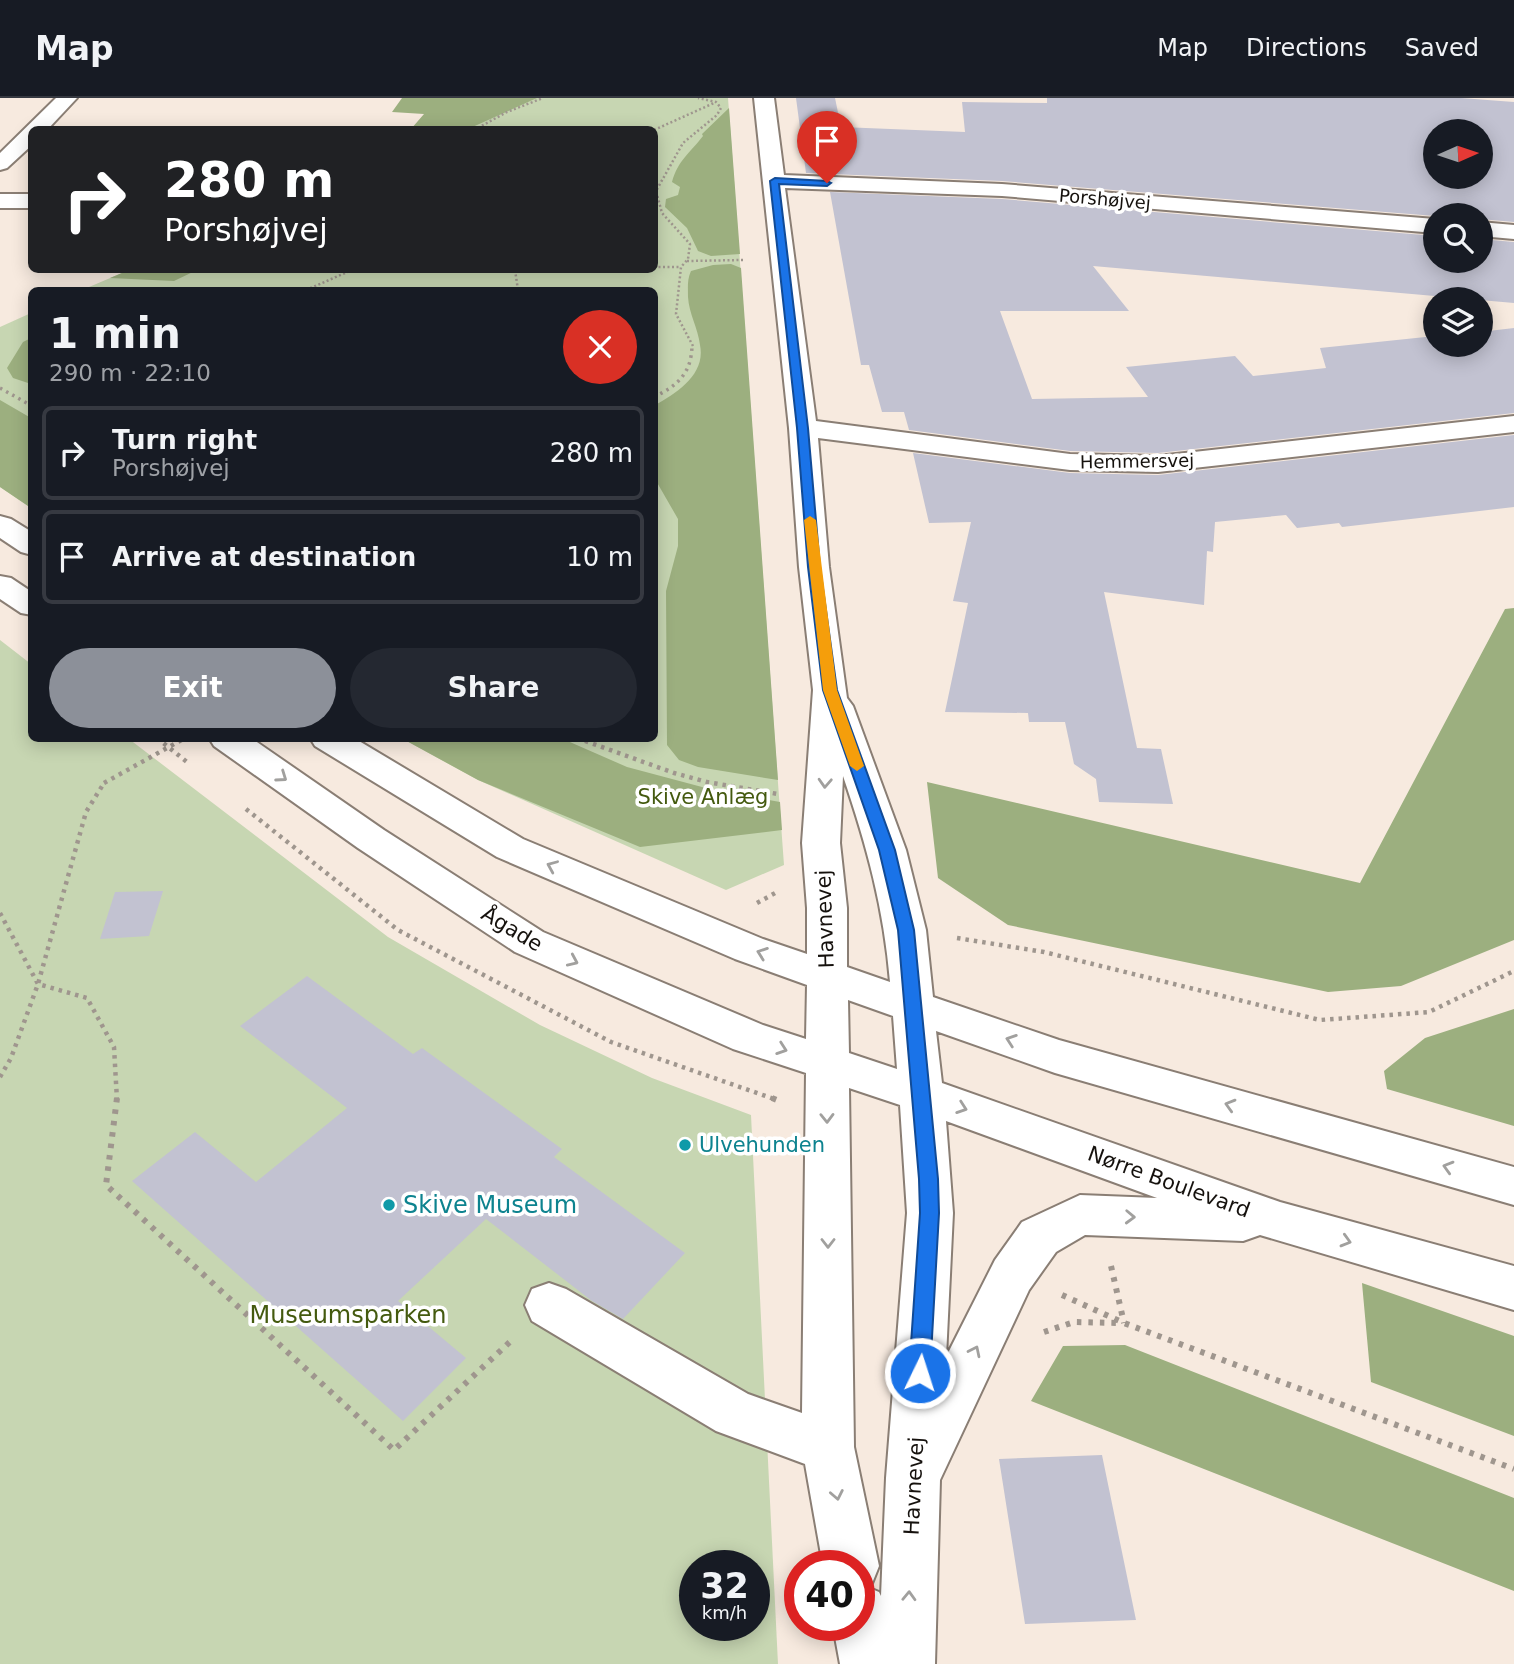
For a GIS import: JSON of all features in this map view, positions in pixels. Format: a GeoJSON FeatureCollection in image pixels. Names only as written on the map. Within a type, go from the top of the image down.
{"type":"FeatureCollection","features":[{"type":"Feature","properties":{"kind":"street"},"geometry":{"type":"LineString","coordinates":[[38,126],[67,98]]}},
{"type":"Feature","properties":{"kind":"street","name":"Havnevej"},"geometry":{"type":"LineString","coordinates":[[764,98],[803,428],[814,567],[830,690],[821,843],[827,908],[828,1447],[847,1550]]}},
{"type":"Feature","properties":{"kind":"street"},"geometry":{"type":"LineString","coordinates":[[0,164],[28,136]]}},
{"type":"Feature","properties":{"kind":"street","name":"Porshøjvej"},"geometry":{"type":"LineString","coordinates":[[775,181],[1002,190],[1423,225]]}},
{"type":"Feature","properties":{"kind":"street"},"geometry":{"type":"LineString","coordinates":[[0,201],[28,201]]}},
{"type":"Feature","properties":{"kind":"street"},"geometry":{"type":"LineString","coordinates":[[1493,230],[1514,232]]}},
{"type":"Feature","properties":{"kind":"street","name":"Hemmersvej"},"geometry":{"type":"LineString","coordinates":[[803,428],[1070,462],[1158,464],[1514,424]]}},
{"type":"Feature","properties":{"kind":"street"},"geometry":{"type":"LineString","coordinates":[[0,525],[28,543]]}},
{"type":"Feature","properties":{"kind":"street"},"geometry":{"type":"LineString","coordinates":[[0,584],[28,603]]}},
{"type":"Feature","properties":{"kind":"street","name":"Havnevej"},"geometry":{"type":"LineString","coordinates":[[830,690],[887,850],[906,930],[921,1094],[930,1213],[913,1478],[906,1664]]}},
{"type":"Feature","properties":{"kind":"street","name":"Ågade"},"geometry":{"type":"LineString","coordinates":[[232,742],[371,839],[529,942],[748,1037],[827,1064]]}},
{"type":"Feature","properties":{"kind":"street"},"geometry":{"type":"LineString","coordinates":[[334,742],[510,848],[749,949],[1055,1056],[1514,1186]]}},
{"type":"Feature","properties":{"kind":"street","name":"Nørre Boulevard"},"geometry":{"type":"LineString","coordinates":[[827,1064],[921,1094],[1280,1222],[1514,1288]]}},
{"type":"Feature","properties":{"kind":"street"},"geometry":{"type":"LineString","coordinates":[[913,1478],[1012,1275],[1039,1237],[1080,1215],[1280,1222]]}},
{"type":"Feature","properties":{"kind":"street"},"geometry":{"type":"LineString","coordinates":[[549,1305],[734,1414],[828,1447]]}},
{"type":"Feature","properties":{"kind":"street"},"geometry":{"type":"LineString","coordinates":[[865,1641],[869,1664]]}},
{"type":"Feature","properties":{"kind":"path"},"geometry":{"type":"LineString","coordinates":[[481,126],[543,98]]}},
{"type":"Feature","properties":{"kind":"path"},"geometry":{"type":"LineString","coordinates":[[658,186],[683,143],[717,115],[721,108],[716,102],[698,98]]}},
{"type":"Feature","properties":{"kind":"path"},"geometry":{"type":"LineString","coordinates":[[658,128],[716,102]]}},
{"type":"Feature","properties":{"kind":"path"},"geometry":{"type":"LineString","coordinates":[[658,203],[660,211],[685,234],[691,247],[687,261],[681,267],[676,314],[693,345],[690,368],[669,390],[658,395]]}},
{"type":"Feature","properties":{"kind":"path"},"geometry":{"type":"LineString","coordinates":[[687,261],[782,260]]}},
{"type":"Feature","properties":{"kind":"path"},"geometry":{"type":"LineString","coordinates":[[658,267],[681,267]]}},
{"type":"Feature","properties":{"kind":"path"},"geometry":{"type":"LineString","coordinates":[[313,287],[345,273]]}},
{"type":"Feature","properties":{"kind":"path"},"geometry":{"type":"LineString","coordinates":[[0,388],[28,404]]}},
{"type":"Feature","properties":{"kind":"path"},"geometry":{"type":"LineString","coordinates":[[24,401],[28,400]]}},
{"type":"Feature","properties":{"kind":"path"},"geometry":{"type":"LineString","coordinates":[[0,1077],[11,1058],[38,984],[86,812],[104,783],[178,742]]}},
{"type":"Feature","properties":{"kind":"path"},"geometry":{"type":"LineString","coordinates":[[587,742],[635,762],[710,782],[749,786],[786,796]]}},
{"type":"Feature","properties":{"kind":"path"},"geometry":{"type":"LineString","coordinates":[[752,906],[781,890]]}},
{"type":"Feature","properties":{"kind":"path"},"geometry":{"type":"LineString","coordinates":[[0,913],[38,984],[87,998],[114,1047],[117,1099],[106,1185],[394,1450],[549,1305]]}},
{"type":"Feature","properties":{"kind":"path"},"geometry":{"type":"LineString","coordinates":[[906,930],[1044,952],[1320,1020],[1429,1012],[1514,971]]}},
{"type":"Feature","properties":{"kind":"path"},"geometry":{"type":"LineString","coordinates":[[1124,1323],[1514,1469]]}},
{"type":"Feature","properties":{"kind":"green space"},"geometry":{"type":"Polygon","coordinates":[[[402,98],[537,98],[475,126],[414,126],[424,114],[392,112],[402,98]]]}},
{"type":"Feature","properties":{"kind":"green space","name":"Skive Anlæg"},"geometry":{"type":"Polygon","coordinates":[[[495,98],[728,98],[784,865],[726,890],[478,780],[408,742],[658,742],[658,287],[89,287],[122,273],[658,273],[658,126],[434,126],[495,98]]]}},
{"type":"Feature","properties":{"kind":"green space"},"geometry":{"type":"Polygon","coordinates":[[[729,108],[740,254],[711,256],[698,251],[687,228],[665,207],[666,199],[678,195],[680,187],[672,182],[681,162],[702,134],[729,108]]]}},
{"type":"Feature","properties":{"kind":"green space"},"geometry":{"type":"Polygon","coordinates":[[[731,264],[741,268],[778,780],[698,767],[679,760],[667,745],[666,591],[678,546],[678,519],[658,484],[658,403],[688,381],[699,365],[700,345],[690,309],[688,281],[691,271],[713,265],[731,264]]]}},
{"type":"Feature","properties":{"kind":"green space"},"geometry":{"type":"Polygon","coordinates":[[[122,273],[191,273],[174,281],[110,278],[122,273]]]}},
{"type":"Feature","properties":{"kind":"green space"},"geometry":{"type":"Polygon","coordinates":[[[28,314],[28,506],[0,487],[0,327],[28,314]]]}},
{"type":"Feature","properties":{"kind":"green space"},"geometry":{"type":"Polygon","coordinates":[[[28,340],[28,383],[13,378],[7,368],[23,342],[28,340]]]}},
{"type":"Feature","properties":{"kind":"green space"},"geometry":{"type":"Polygon","coordinates":[[[0,400],[28,416],[28,506],[0,487],[0,400]]]}},
{"type":"Feature","properties":{"kind":"green space"},"geometry":{"type":"Polygon","coordinates":[[[1514,608],[1514,940],[1401,986],[1328,992],[1008,925],[938,878],[927,782],[1360,883],[1505,609],[1514,608]]]}},
{"type":"Feature","properties":{"kind":"green space","name":"Museumsparken"},"geometry":{"type":"Polygon","coordinates":[[[0,640],[28,662],[28,742],[133,742],[388,937],[540,1025],[652,1078],[751,1115],[778,1664],[0,1664],[0,640]]]}},
{"type":"Feature","properties":{"kind":"green space"},"geometry":{"type":"Polygon","coordinates":[[[408,742],[570,742],[627,767],[717,791],[780,802],[782,830],[640,847],[478,780],[408,742]]]}},
{"type":"Feature","properties":{"kind":"green space"},"geometry":{"type":"Polygon","coordinates":[[[1514,1009],[1514,1126],[1387,1089],[1384,1071],[1425,1038],[1514,1009]]]}},
{"type":"Feature","properties":{"kind":"green space"},"geometry":{"type":"Polygon","coordinates":[[[1362,1283],[1514,1336],[1514,1436],[1371,1382],[1362,1283]]]}},
{"type":"Feature","properties":{"kind":"green space"},"geometry":{"type":"Polygon","coordinates":[[[1125,1345],[1514,1498],[1514,1591],[1031,1401],[1063,1346],[1125,1345]]]}},
{"type":"Feature","properties":{"kind":"building"},"geometry":{"type":"Polygon","coordinates":[[[796,98],[835,98],[841,127],[965,132],[962,102],[1047,103],[1047,98],[1461,98],[1514,102],[1514,222],[1493,220],[1493,203],[1423,203],[1423,215],[1002,181],[806,173],[796,98]]]}},
{"type":"Feature","properties":{"kind":"building"},"geometry":{"type":"Polygon","coordinates":[[[830,192],[1002,199],[1423,235],[1423,273],[1493,273],[1493,240],[1514,242],[1514,303],[1493,301],[1493,287],[1423,287],[1423,295],[1093,266],[1129,311],[1000,311],[1032,399],[1148,397],[1126,367],[1235,356],[1253,376],[1326,368],[1320,348],[1423,337],[1423,357],[1493,357],[1493,330],[1514,328],[1514,413],[1158,453],[1070,451],[909,430],[904,412],[882,412],[869,365],[861,365],[830,192]]]}},
{"type":"Feature","properties":{"kind":"building"},"geometry":{"type":"Polygon","coordinates":[[[1514,435],[1514,507],[1342,527],[1339,523],[1297,528],[1286,515],[1215,522],[1213,552],[1207,551],[1204,605],[1104,592],[1137,748],[1161,749],[1173,804],[1099,802],[1096,779],[1074,764],[1065,722],[1029,722],[1028,713],[945,712],[968,603],[953,601],[971,522],[929,523],[913,453],[1070,473],[1158,475],[1514,435]]]}},
{"type":"Feature","properties":{"kind":"building"},"geometry":{"type":"Polygon","coordinates":[[[163,891],[149,936],[100,939],[115,892],[163,891]]]}},
{"type":"Feature","properties":{"kind":"building","name":"Skive Museum"},"geometry":{"type":"Polygon","coordinates":[[[307,976],[413,1054],[422,1048],[562,1149],[554,1157],[685,1253],[623,1319],[592,1301],[486,1219],[398,1301],[466,1358],[403,1421],[132,1181],[195,1132],[256,1182],[347,1108],[240,1026],[307,976]]]}},
{"type":"Feature","properties":{"kind":"building"},"geometry":{"type":"Polygon","coordinates":[[[1102,1455],[1136,1620],[1025,1624],[999,1459],[1102,1455]]]}},
{"type":"Feature","properties":{"kind":"slow traffic"},"geometry":{"type":"LineString","coordinates":[[810,520],[830,690],[857,766]]}},
{"type":"Feature","properties":{"kind":"place","name":"Ulvehunden"},"geometry":{"type":"Point","coordinates":[685,1145]}},
{"type":"Feature","properties":{"kind":"place","name":"Skive Museum"},"geometry":{"type":"Point","coordinates":[389,1205]}},
{"type":"Feature","properties":{"kind":"route"},"geometry":{"type":"LineString","coordinates":[[827,183],[775,181],[803,428],[814,567],[830,690],[887,850],[906,930],[923,1137],[929,1179],[930,1213],[920,1373]]}}]}
